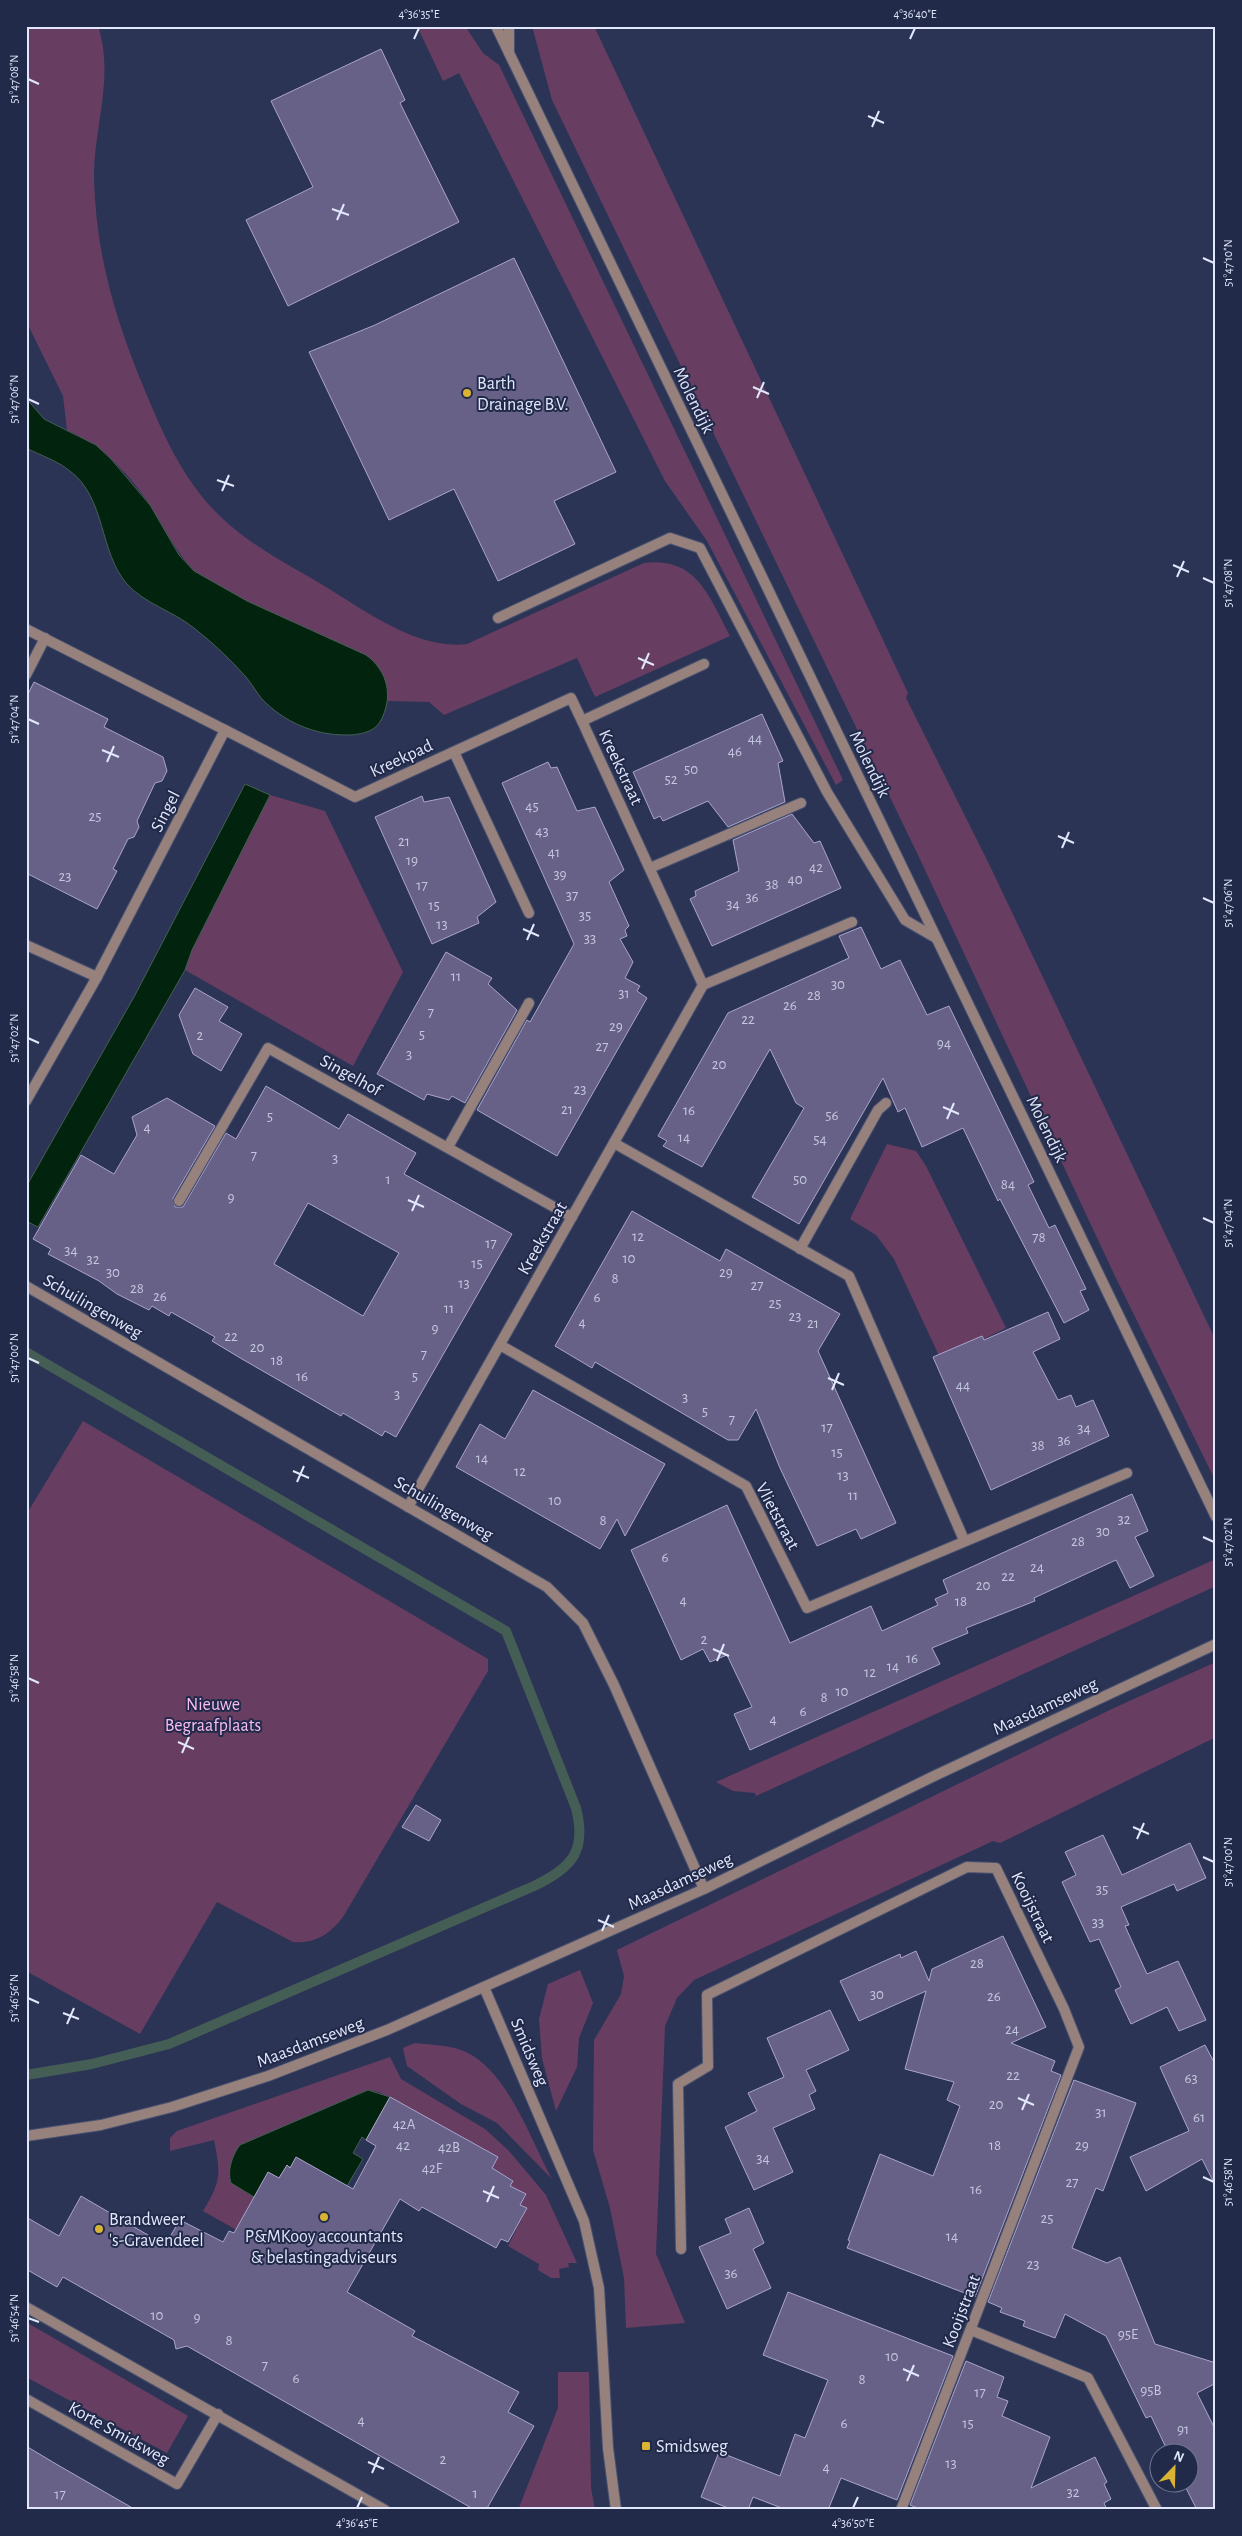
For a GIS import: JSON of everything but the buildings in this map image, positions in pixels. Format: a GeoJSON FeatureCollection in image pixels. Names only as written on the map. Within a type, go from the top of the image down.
{"type":"FeatureCollection","features":[{"type":"Feature","properties":{"kind":"street","name":"Molendijk"},"geometry":{"type":"LineString","coordinates":[[496,26],[1216,1517]]}},
{"type":"Feature","properties":{"kind":"street"},"geometry":{"type":"LineString","coordinates":[[509,26],[509,53]]}},
{"type":"Feature","properties":{"kind":"street"},"geometry":{"type":"LineString","coordinates":[[498,618],[670,538],[700,548],[827,792],[905,920],[936,938]]}},
{"type":"Feature","properties":{"kind":"street"},"geometry":{"type":"LineString","coordinates":[[26,629],[225,730]]}},
{"type":"Feature","properties":{"kind":"street"},"geometry":{"type":"LineString","coordinates":[[26,675],[45,638]]}},
{"type":"Feature","properties":{"kind":"street","name":"Kreekstraat"},"geometry":{"type":"LineString","coordinates":[[408,1507],[703,985],[582,720],[704,664]]}},
{"type":"Feature","properties":{"kind":"street","name":"Kreekpad"},"geometry":{"type":"LineString","coordinates":[[225,730],[355,797],[571,698],[582,720]]}},
{"type":"Feature","properties":{"kind":"street","name":"Singel"},"geometry":{"type":"LineString","coordinates":[[26,1101],[97,977],[225,730]]}},
{"type":"Feature","properties":{"kind":"street"},"geometry":{"type":"LineString","coordinates":[[454,752],[528,913]]}},
{"type":"Feature","properties":{"kind":"street"},"geometry":{"type":"LineString","coordinates":[[650,868],[801,803]]}},
{"type":"Feature","properties":{"kind":"street"},"geometry":{"type":"LineString","coordinates":[[703,985],[852,922]]}},
{"type":"Feature","properties":{"kind":"street"},"geometry":{"type":"LineString","coordinates":[[26,945],[97,977]]}},
{"type":"Feature","properties":{"kind":"street"},"geometry":{"type":"LineString","coordinates":[[448,1147],[529,1003]]}},
{"type":"Feature","properties":{"kind":"street","name":"Singelhof"},"geometry":{"type":"LineString","coordinates":[[178,1202],[268,1048],[572,1217]]}},
{"type":"Feature","properties":{"kind":"street"},"geometry":{"type":"LineString","coordinates":[[800,1249],[878,1110],[886,1104]]}},
{"type":"Feature","properties":{"kind":"street"},"geometry":{"type":"LineString","coordinates":[[614,1143],[849,1276],[964,1540]]}},
{"type":"Feature","properties":{"kind":"street","name":"Schuilingenweg"},"geometry":{"type":"LineString","coordinates":[[26,1286],[548,1587],[583,1623],[614,1685],[704,1890]]}},
{"type":"Feature","properties":{"kind":"street","name":"Vlietstraat"},"geometry":{"type":"LineString","coordinates":[[500,1345],[746,1486],[807,1608],[964,1540],[1127,1473]]}},
{"type":"Feature","properties":{"kind":"street","name":"Maasdamseweg"},"geometry":{"type":"LineString","coordinates":[[26,2136],[110,2123],[209,2096],[387,2030],[704,1890],[932,1777],[1216,1644]]}},
{"type":"Feature","properties":{"kind":"street","name":"Kooijstraat"},"geometry":{"type":"LineString","coordinates":[[681,2250],[678,2084],[708,2066],[707,1995],[968,1867],[996,1868],[1064,2009],[1078,2048],[901,2510]]}},
{"type":"Feature","properties":{"kind":"street","name":"Smidsweg"},"geometry":{"type":"LineString","coordinates":[[484,1987],[584,2221],[599,2288],[608,2448],[616,2510]]}},
{"type":"Feature","properties":{"kind":"street"},"geometry":{"type":"LineString","coordinates":[[26,2307],[385,2510]]}},
{"type":"Feature","properties":{"kind":"street"},"geometry":{"type":"LineString","coordinates":[[971,2330],[1088,2378],[1157,2510]]}},
{"type":"Feature","properties":{"kind":"street","name":"Korte Smidsweg"},"geometry":{"type":"LineString","coordinates":[[26,2399],[177,2484],[218,2414]]}},
{"type":"Feature","properties":{"kind":"green space"},"geometry":{"type":"Polygon","coordinates":[[[26,26],[98,26],[103,46],[104,84],[94,179],[103,262],[117,314],[135,367],[169,444],[198,491],[210,506],[234,529],[270,554],[391,626],[429,641],[467,644],[644,563],[662,562],[689,572],[699,582],[730,636],[595,697],[577,658],[444,715],[429,702],[387,701],[387,687],[194,571],[176,548],[143,495],[125,473],[115,462],[92,444],[67,430],[63,396],[26,321],[26,26]]]}},
{"type":"Feature","properties":{"kind":"green space"},"geometry":{"type":"Polygon","coordinates":[[[417,26],[465,26],[483,53],[499,65],[843,780],[836,785],[707,541],[665,481],[459,73],[443,81],[417,26]]]}},
{"type":"Feature","properties":{"kind":"green space"},"geometry":{"type":"Polygon","coordinates":[[[532,26],[594,26],[908,693],[906,698],[989,864],[1216,1341],[1216,1482],[1114,1274],[918,855],[552,100],[532,26]]]}},
{"type":"Feature","properties":{"kind":"green space"},"geometry":{"type":"Polygon","coordinates":[[[270,795],[325,811],[403,972],[353,1066],[185,970],[192,950],[270,795]]]}},
{"type":"Feature","properties":{"kind":"green space"},"geometry":{"type":"Polygon","coordinates":[[[887,1144],[916,1151],[926,1166],[1006,1328],[941,1360],[894,1259],[876,1235],[850,1219],[887,1144]]]}},
{"type":"Feature","properties":{"kind":"green space","name":"Nieuwe Begraafplaats"},"geometry":{"type":"Polygon","coordinates":[[[83,1421],[488,1659],[488,1671],[338,1923],[321,1937],[308,1941],[293,1942],[217,1902],[140,2034],[26,1971],[26,1515],[83,1421]]]}},
{"type":"Feature","properties":{"kind":"green space"},"geometry":{"type":"Polygon","coordinates":[[[1216,1559],[1216,1586],[756,1796],[755,1793],[733,1791],[716,1782],[1216,1559]]]}},
{"type":"Feature","properties":{"kind":"green space"},"geometry":{"type":"Polygon","coordinates":[[[1216,1662],[1216,1737],[1000,1843],[993,1841],[694,1980],[677,1998],[665,2026],[656,2254],[685,2323],[626,2328],[624,2278],[610,2208],[593,2150],[594,2040],[621,1994],[624,1976],[617,1950],[1116,1707],[1216,1662]]]}},
{"type":"Feature","properties":{"kind":"green space"},"geometry":{"type":"Polygon","coordinates":[[[580,1970],[593,2003],[579,2038],[577,2067],[556,2111],[542,2058],[539,2019],[548,1984],[580,1970]]]}},
{"type":"Feature","properties":{"kind":"green space"},"geometry":{"type":"Polygon","coordinates":[[[415,2043],[455,2048],[468,2053],[483,2063],[507,2092],[518,2110],[552,2179],[497,2123],[461,2104],[407,2066],[403,2048],[415,2043]]]}},
{"type":"Feature","properties":{"kind":"green space"},"geometry":{"type":"Polygon","coordinates":[[[390,2057],[401,2079],[485,2129],[509,2151],[546,2195],[577,2263],[568,2263],[569,2267],[559,2269],[560,2278],[551,2278],[538,2270],[539,2264],[508,2246],[527,2208],[520,2205],[526,2195],[510,2186],[513,2180],[492,2168],[498,2157],[379,2092],[368,2090],[240,2145],[254,2197],[327,2281],[203,2211],[218,2177],[218,2162],[214,2140],[170,2151],[170,2138],[177,2131],[390,2057]]]}},
{"type":"Feature","properties":{"kind":"green space"},"geometry":{"type":"Polygon","coordinates":[[[26,2322],[188,2416],[167,2453],[26,2377],[26,2322]]]}},
{"type":"Feature","properties":{"kind":"green space"},"geometry":{"type":"Polygon","coordinates":[[[558,2372],[589,2372],[591,2488],[595,2510],[518,2510],[558,2408],[558,2372]]]}},
{"type":"Feature","properties":{"kind":"shaded area"},"geometry":{"type":"Polygon","coordinates":[[[26,398],[44,419],[96,445],[111,459],[150,505],[179,555],[194,571],[247,601],[366,655],[373,661],[384,677],[388,694],[384,713],[377,726],[369,731],[351,735],[322,733],[300,726],[280,714],[262,699],[240,670],[201,634],[186,622],[134,591],[118,571],[111,557],[96,510],[82,482],[60,464],[26,448],[26,398]]]}},
{"type":"Feature","properties":{"kind":"shaded area"},"geometry":{"type":"Polygon","coordinates":[[[245,784],[270,795],[192,950],[185,970],[38,1227],[26,1221],[26,1187],[134,997],[245,784]]]}},
{"type":"Feature","properties":{"kind":"shaded area"},"geometry":{"type":"Polygon","coordinates":[[[368,2090],[390,2097],[366,2140],[362,2137],[353,2153],[363,2159],[347,2186],[287,2166],[279,2178],[254,2197],[231,2183],[231,2163],[240,2145],[368,2090]]]}},
{"type":"Feature","properties":{"kind":"waterway"},"geometry":{"type":"LineString","coordinates":[[26,1352],[506,1631],[576,1808],[579,1823],[578,1847],[567,1865],[534,1886],[169,2044],[92,2064],[26,2075]]}},
{"type":"Feature","properties":{"kind":"place","name":"Barth Drainage B.V."},"geometry":{"type":"Point","coordinates":[467,393]}},
{"type":"Feature","properties":{"kind":"place","name":"P&MKooy accountants & belastingadviseurs"},"geometry":{"type":"Point","coordinates":[324,2217]}},
{"type":"Feature","properties":{"kind":"place","name":"Brandweer 's-Gravendeel"},"geometry":{"type":"Point","coordinates":[99,2229]}},
{"type":"Feature","properties":{"kind":"place","name":"Smidsweg"},"geometry":{"type":"Point","coordinates":[646,2446]}}]}
